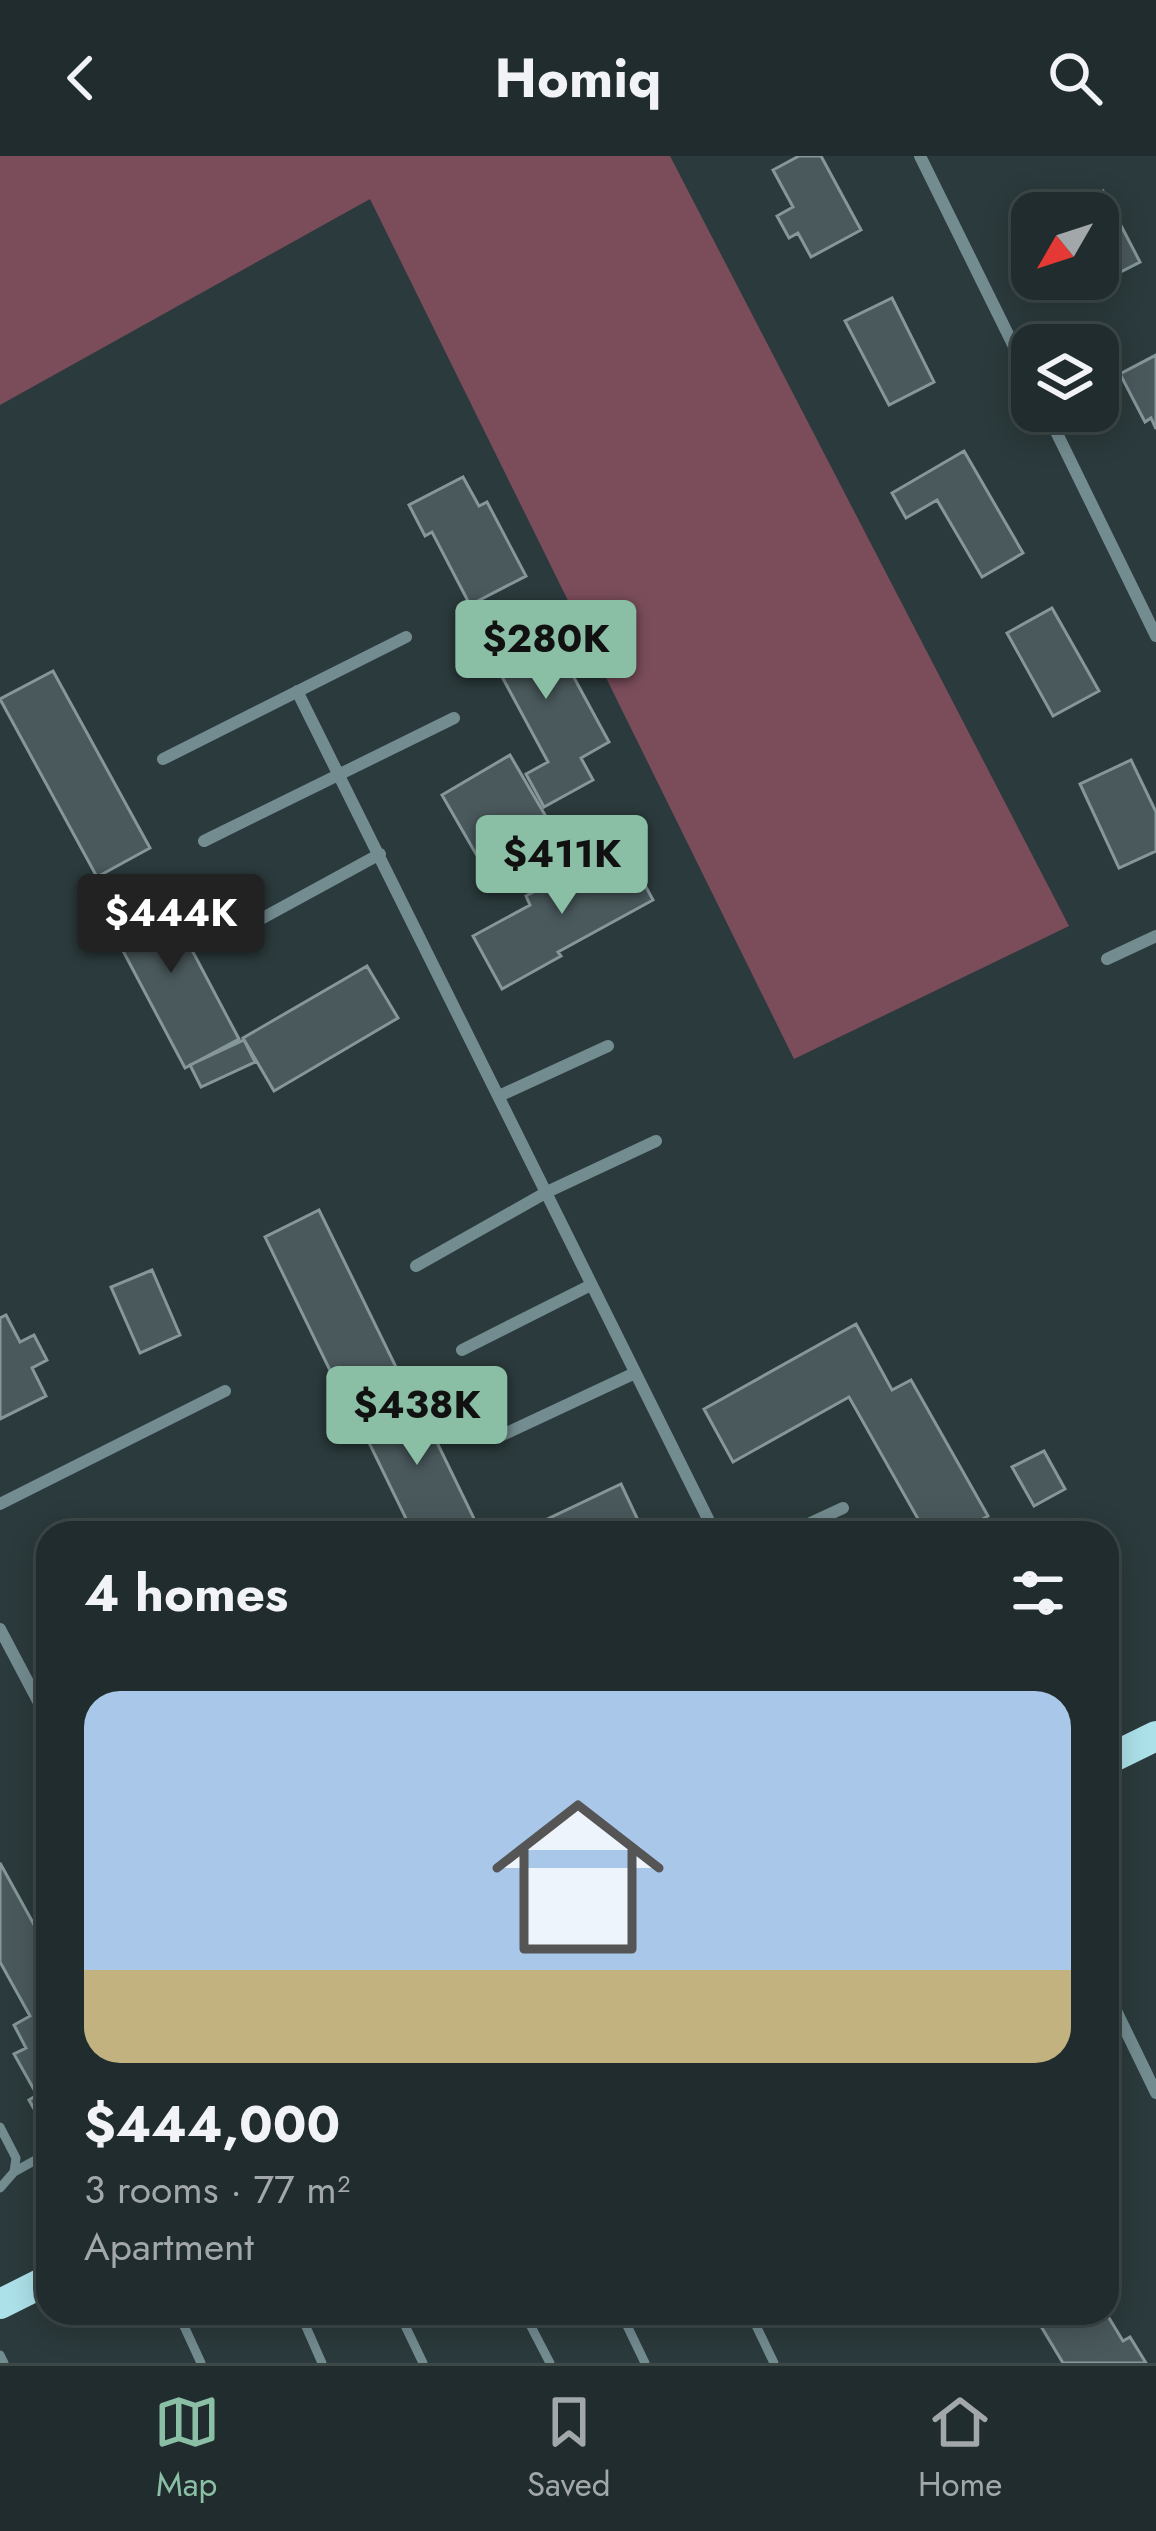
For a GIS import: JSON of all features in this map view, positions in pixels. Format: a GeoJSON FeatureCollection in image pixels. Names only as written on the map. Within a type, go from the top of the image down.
{"type":"FeatureCollection","features":[{"type":"Feature","properties":{"kind":"main road"},"geometry":{"type":"LineString","coordinates":[[1119,1754],[1156,1736]]}},
{"type":"Feature","properties":{"kind":"main road"},"geometry":{"type":"LineString","coordinates":[[0,2304],[36,2286]]}},
{"type":"Feature","properties":{"kind":"street"},"geometry":{"type":"LineString","coordinates":[[920,156],[1011,340]]}},
{"type":"Feature","properties":{"kind":"street"},"geometry":{"type":"LineString","coordinates":[[1056,432],[1156,636]]}},
{"type":"Feature","properties":{"kind":"street"},"geometry":{"type":"LineString","coordinates":[[163,759],[406,637]]}},
{"type":"Feature","properties":{"kind":"street"},"geometry":{"type":"LineString","coordinates":[[297,691],[709,1521]]}},
{"type":"Feature","properties":{"kind":"street"},"geometry":{"type":"LineString","coordinates":[[204,841],[454,718]]}},
{"type":"Feature","properties":{"kind":"street"},"geometry":{"type":"LineString","coordinates":[[248,926],[380,854]]}},
{"type":"Feature","properties":{"kind":"street"},"geometry":{"type":"LineString","coordinates":[[1107,959],[1156,935]]}},
{"type":"Feature","properties":{"kind":"street"},"geometry":{"type":"LineString","coordinates":[[500,1096],[608,1046]]}},
{"type":"Feature","properties":{"kind":"street"},"geometry":{"type":"LineString","coordinates":[[416,1266],[547,1192],[656,1141]]}},
{"type":"Feature","properties":{"kind":"street"},"geometry":{"type":"LineString","coordinates":[[462,1350],[591,1285]]}},
{"type":"Feature","properties":{"kind":"street"},"geometry":{"type":"LineString","coordinates":[[500,1436],[635,1373]]}},
{"type":"Feature","properties":{"kind":"street"},"geometry":{"type":"LineString","coordinates":[[0,1504],[225,1391]]}},
{"type":"Feature","properties":{"kind":"street"},"geometry":{"type":"LineString","coordinates":[[815,1521],[843,1508]]}},
{"type":"Feature","properties":{"kind":"street"},"geometry":{"type":"LineString","coordinates":[[0,1629],[36,1697]]}},
{"type":"Feature","properties":{"kind":"street"},"geometry":{"type":"LineString","coordinates":[[1119,2017],[1156,2093]]}},
{"type":"Feature","properties":{"kind":"lane"},"geometry":{"type":"LineString","coordinates":[[0,2127],[16,2158],[14,2172]]}},
{"type":"Feature","properties":{"kind":"lane"},"geometry":{"type":"LineString","coordinates":[[0,2188],[14,2172],[36,2160]]}},
{"type":"Feature","properties":{"kind":"lane"},"geometry":{"type":"LineString","coordinates":[[305,2325],[322,2363]]}},
{"type":"Feature","properties":{"kind":"lane"},"geometry":{"type":"LineString","coordinates":[[405,2325],[423,2363]]}},
{"type":"Feature","properties":{"kind":"lane"},"geometry":{"type":"LineString","coordinates":[[530,2325],[550,2363]]}},
{"type":"Feature","properties":{"kind":"lane"},"geometry":{"type":"LineString","coordinates":[[628,2325],[645,2363]]}},
{"type":"Feature","properties":{"kind":"lane"},"geometry":{"type":"LineString","coordinates":[[756,2325],[774,2363]]}},
{"type":"Feature","properties":{"kind":"lane"},"geometry":{"type":"LineString","coordinates":[[184,2326],[201,2363]]}},
{"type":"Feature","properties":{"kind":"lane"},"geometry":{"type":"LineString","coordinates":[[0,2355],[4,2363]]}},
{"type":"Feature","properties":{"kind":"shaded area"},"geometry":{"type":"Polygon","coordinates":[[[0,156],[670,156],[1069,926],[794,1059],[370,199],[0,405],[0,156]]]}},
{"type":"Feature","properties":{"kind":"building"},"geometry":{"type":"Polygon","coordinates":[[[799,156],[821,156],[861,230],[811,257],[798,233],[789,238],[777,216],[793,207],[773,170],[799,156]]]}},
{"type":"Feature","properties":{"kind":"building"},"geometry":{"type":"Polygon","coordinates":[[[1119,222],[1140,262],[1119,273],[1119,222]]]}},
{"type":"Feature","properties":{"kind":"building"},"geometry":{"type":"Polygon","coordinates":[[[892,298],[934,382],[889,405],[845,321],[892,298]]]}},
{"type":"Feature","properties":{"kind":"building"},"geometry":{"type":"Polygon","coordinates":[[[1156,355],[1156,429],[1151,418],[1145,422],[1120,374],[1156,355]]]}},
{"type":"Feature","properties":{"kind":"building"},"geometry":{"type":"Polygon","coordinates":[[[964,451],[1023,553],[982,577],[937,500],[906,518],[892,493],[964,451]]]}},
{"type":"Feature","properties":{"kind":"building"},"geometry":{"type":"Polygon","coordinates":[[[463,477],[479,506],[487,502],[526,576],[470,605],[432,532],[425,536],[409,505],[463,477]]]}},
{"type":"Feature","properties":{"kind":"building"},"geometry":{"type":"Polygon","coordinates":[[[534,604],[609,742],[581,758],[593,780],[544,807],[526,774],[548,762],[479,634],[534,604]]]}},
{"type":"Feature","properties":{"kind":"building"},"geometry":{"type":"Polygon","coordinates":[[[1052,608],[1099,691],[1053,716],[1007,633],[1052,608]]]}},
{"type":"Feature","properties":{"kind":"building"},"geometry":{"type":"Polygon","coordinates":[[[53,671],[150,848],[97,877],[0,699],[53,671]]]}},
{"type":"Feature","properties":{"kind":"building"},"geometry":{"type":"Polygon","coordinates":[[[510,755],[545,815],[476,854],[442,795],[510,755]]]}},
{"type":"Feature","properties":{"kind":"building"},"geometry":{"type":"Polygon","coordinates":[[[1131,760],[1156,812],[1156,851],[1119,868],[1080,784],[1131,760]]]}},
{"type":"Feature","properties":{"kind":"building"},"geometry":{"type":"Polygon","coordinates":[[[627,852],[653,900],[502,989],[473,936],[530,905],[526,896],[597,858],[601,866],[627,852]]]}},
{"type":"Feature","properties":{"kind":"building"},"geometry":{"type":"Polygon","coordinates":[[[157,884],[239,1039],[185,1068],[103,913],[157,884]]]}},
{"type":"Feature","properties":{"kind":"building"},"geometry":{"type":"Polygon","coordinates":[[[367,966],[398,1018],[274,1091],[243,1038],[367,966]]]}},
{"type":"Feature","properties":{"kind":"building"},"geometry":{"type":"Polygon","coordinates":[[[244,1040],[255,1062],[201,1087],[190,1065],[244,1040]]]}},
{"type":"Feature","properties":{"kind":"building"},"geometry":{"type":"Polygon","coordinates":[[[319,1210],[396,1367],[342,1395],[265,1237],[319,1210]]]}},
{"type":"Feature","properties":{"kind":"building"},"geometry":{"type":"Polygon","coordinates":[[[152,1270],[180,1335],[140,1353],[111,1287],[152,1270]]]}},
{"type":"Feature","properties":{"kind":"building"},"geometry":{"type":"Polygon","coordinates":[[[6,1315],[20,1342],[34,1335],[47,1360],[32,1368],[46,1396],[0,1419],[0,1318],[6,1315]]]}},
{"type":"Feature","properties":{"kind":"building"},"geometry":{"type":"Polygon","coordinates":[[[856,1324],[892,1390],[911,1380],[988,1516],[979,1521],[919,1521],[849,1397],[733,1462],[704,1409],[856,1324]]]}},
{"type":"Feature","properties":{"kind":"building"},"geometry":{"type":"Polygon","coordinates":[[[412,1391],[475,1521],[407,1521],[357,1418],[412,1391]]]}},
{"type":"Feature","properties":{"kind":"building"},"geometry":{"type":"Polygon","coordinates":[[[1044,1451],[1065,1489],[1034,1506],[1012,1467],[1044,1451]]]}},
{"type":"Feature","properties":{"kind":"building"},"geometry":{"type":"Polygon","coordinates":[[[621,1484],[638,1521],[543,1521],[621,1484]]]}},
{"type":"Feature","properties":{"kind":"building"},"geometry":{"type":"Polygon","coordinates":[[[0,1863],[36,1928],[36,2093],[14,2054],[26,2048],[14,2025],[30,2016],[0,1962],[0,1863]]]}},
{"type":"Feature","properties":{"kind":"building"},"geometry":{"type":"Polygon","coordinates":[[[1040,2325],[1113,2325],[1123,2341],[1130,2337],[1146,2363],[1063,2363],[1040,2325]]]}}]}
